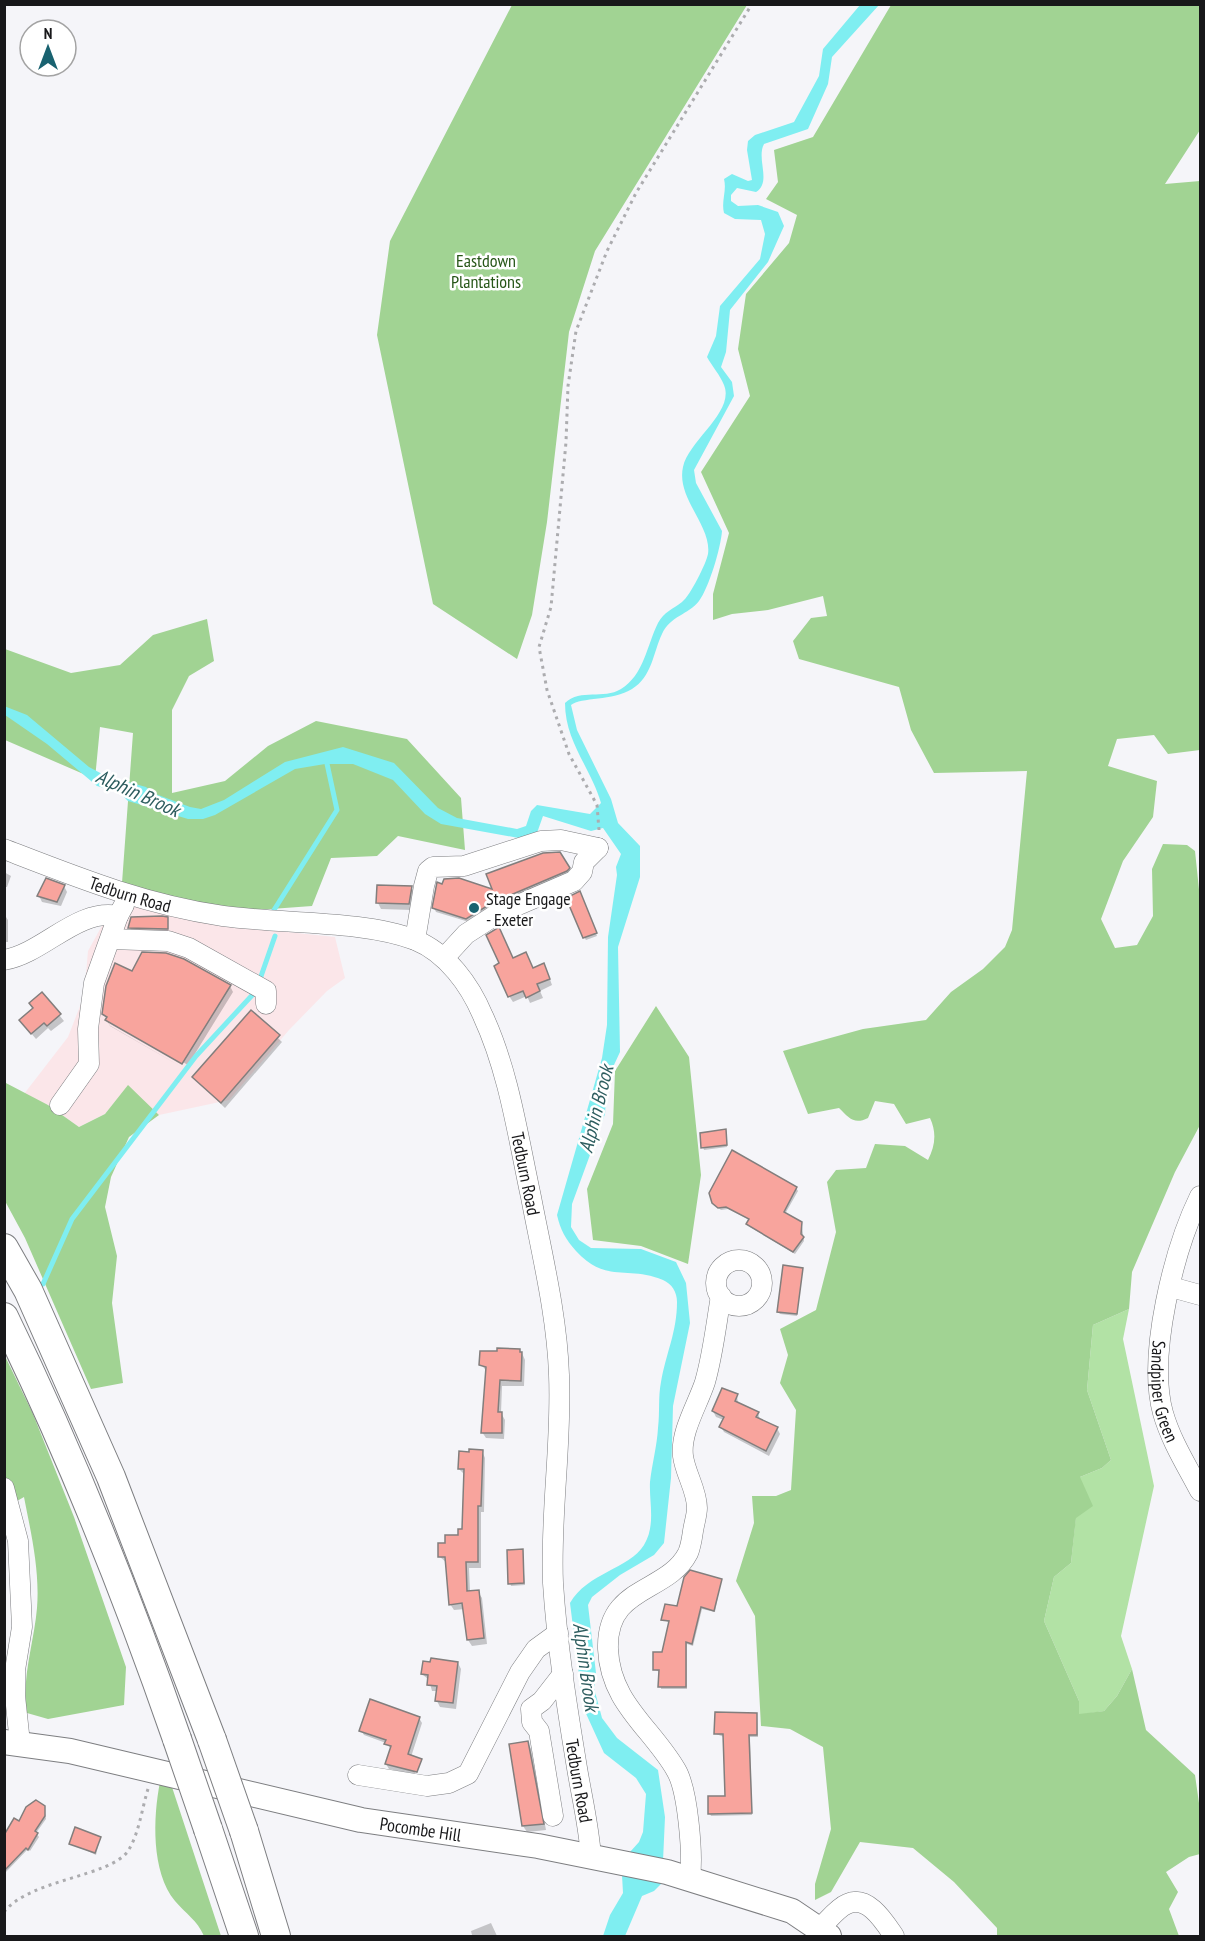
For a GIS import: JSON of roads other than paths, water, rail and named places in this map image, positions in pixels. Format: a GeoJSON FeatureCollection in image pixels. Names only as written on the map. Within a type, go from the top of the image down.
{"type":"FeatureCollection","features":[{"type":"Feature","properties":{"kind":"highway"},"geometry":{"type":"LineString","coordinates":[[4,1248],[28,1290],[111,1477],[212,1740],[244,1831],[276,1936]]}},
{"type":"Feature","properties":{"kind":"highway"},"geometry":{"type":"LineString","coordinates":[[4,1317],[79,1478],[140,1633],[244,1936]]}},
{"type":"Feature","properties":{"kind":"main road","name":"Pocombe Hill"},"geometry":{"type":"LineString","coordinates":[[12,1743],[70,1751],[292,1806],[320,1809],[361,1821],[538,1846],[679,1875],[792,1911],[824,1933]]}},
{"type":"Feature","properties":{"kind":"street"},"geometry":{"type":"LineString","coordinates":[[415,940],[424,886],[428,871],[433,867],[464,866],[541,842],[561,840],[598,848],[584,862],[579,878],[497,914],[466,934],[444,958]]}},
{"type":"Feature","properties":{"kind":"street","name":"Tedburn Road"},"geometry":{"type":"LineString","coordinates":[[4,849],[130,897],[223,916],[373,930],[415,940],[444,958],[468,988],[483,1015],[514,1116],[557,1339],[559,1379],[553,1580],[563,1674],[589,1823],[591,1857]]}},
{"type":"Feature","properties":{"kind":"street"},"geometry":{"type":"LineString","coordinates":[[60,1105],[89,1064],[88,1029],[94,983],[118,916],[130,897]]}},
{"type":"Feature","properties":{"kind":"street"},"geometry":{"type":"LineString","coordinates":[[4,960],[20,957],[38,949],[89,918],[104,913],[118,916]]}},
{"type":"Feature","properties":{"kind":"street"},"geometry":{"type":"LineString","coordinates":[[111,939],[168,941],[189,948],[243,978],[266,998]]}},
{"type":"Feature","properties":{"kind":"street","name":"Sandpiper Green"},"geometry":{"type":"LineString","coordinates":[[1200,1196],[1188,1221],[1159,1343],[1159,1395],[1168,1428],[1200,1491]]}},
{"type":"Feature","properties":{"kind":"street"},"geometry":{"type":"LineString","coordinates":[[1171,1287],[1200,1295]]}},
{"type":"Feature","properties":{"kind":"street"},"geometry":{"type":"LineString","coordinates":[[679,1875],[692,1861],[688,1818],[678,1771],[637,1721],[622,1698],[613,1677],[608,1649],[610,1631],[618,1610],[626,1600],[679,1567],[689,1551],[697,1508],[682,1454],[705,1382],[721,1296]]}},
{"type":"Feature","properties":{"kind":"street"},"geometry":{"type":"LineString","coordinates":[[4,1488],[18,1541],[22,1627],[10,1677],[16,1719],[12,1743]]}},
{"type":"Feature","properties":{"kind":"street"},"geometry":{"type":"LineString","coordinates":[[358,1775],[427,1786],[450,1783],[468,1774],[520,1672],[536,1649],[558,1633]]}},
{"type":"Feature","properties":{"kind":"street"},"geometry":{"type":"LineString","coordinates":[[553,1816],[538,1731],[530,1714],[531,1709],[542,1701],[563,1674]]}},
{"type":"Feature","properties":{"kind":"street"},"geometry":{"type":"LineString","coordinates":[[824,1933],[845,1904],[853,1902],[873,1909],[894,1936]]}},
{"type":"Feature","properties":{"kind":"water","name":"Alphin Brook"},"geometry":{"type":"Polygon","coordinates":[[[860,5],[879,5],[832,57],[828,84],[808,129],[764,144],[761,188],[756,192],[737,188],[731,195],[731,201],[738,206],[758,205],[778,212],[784,226],[768,262],[730,310],[726,352],[721,367],[732,382],[734,396],[694,470],[696,483],[722,531],[717,557],[707,587],[695,606],[674,619],[665,628],[648,671],[639,684],[624,693],[571,705],[577,730],[611,799],[618,823],[640,846],[640,877],[618,947],[620,1052],[607,1080],[605,1114],[572,1204],[571,1227],[579,1240],[591,1248],[641,1249],[676,1262],[686,1283],[690,1323],[673,1406],[671,1478],[664,1543],[654,1555],[620,1575],[592,1597],[588,1605],[596,1673],[594,1688],[602,1718],[617,1738],[658,1770],[665,1817],[662,1883],[654,1891],[642,1896],[625,1936],[603,1936],[610,1915],[623,1893],[622,1875],[630,1852],[639,1842],[643,1832],[646,1794],[636,1778],[604,1753],[583,1707],[570,1603],[587,1585],[637,1553],[648,1537],[651,1522],[650,1482],[657,1435],[660,1388],[675,1323],[677,1302],[673,1289],[663,1280],[638,1274],[607,1271],[587,1261],[566,1238],[557,1215],[602,1058],[607,1025],[608,937],[617,875],[616,867],[621,854],[603,828],[591,831],[543,816],[537,833],[524,839],[441,824],[425,814],[393,780],[353,764],[325,764],[295,769],[215,815],[203,819],[188,819],[128,801],[119,792],[97,786],[47,744],[5,715],[4,706],[27,715],[89,767],[106,776],[146,787],[153,793],[190,807],[201,809],[224,800],[285,762],[343,747],[394,763],[438,808],[457,818],[517,829],[526,826],[531,811],[537,805],[590,814],[601,803],[569,730],[565,703],[578,696],[614,692],[629,683],[640,668],[658,623],[689,593],[708,554],[705,533],[685,490],[682,478],[683,467],[693,447],[717,416],[726,395],[722,381],[707,357],[716,336],[720,306],[760,259],[765,234],[761,220],[735,219],[724,213],[724,179],[732,174],[748,181],[752,180],[747,150],[748,141],[755,135],[794,122],[819,76],[823,49],[860,5]]]}},
{"type":"Feature","properties":{"kind":"waterway"},"geometry":{"type":"LineString","coordinates":[[274,910],[337,810],[326,759]]}},
{"type":"Feature","properties":{"kind":"waterway"},"geometry":{"type":"LineString","coordinates":[[259,982],[275,936]]}},
{"type":"Feature","properties":{"kind":"waterway"},"geometry":{"type":"LineString","coordinates":[[43,1284],[72,1219],[196,1056],[256,991]]}},
{"type":"Feature","properties":{"kind":"place","name":"Stage Engage - Exeter"},"geometry":{"type":"Point","coordinates":[474,908]}},
{"type":"Feature","properties":{"kind":"park label","name":"Eastdown Plantations"},"geometry":{"type":"Point","coordinates":[486,270]}}]}
